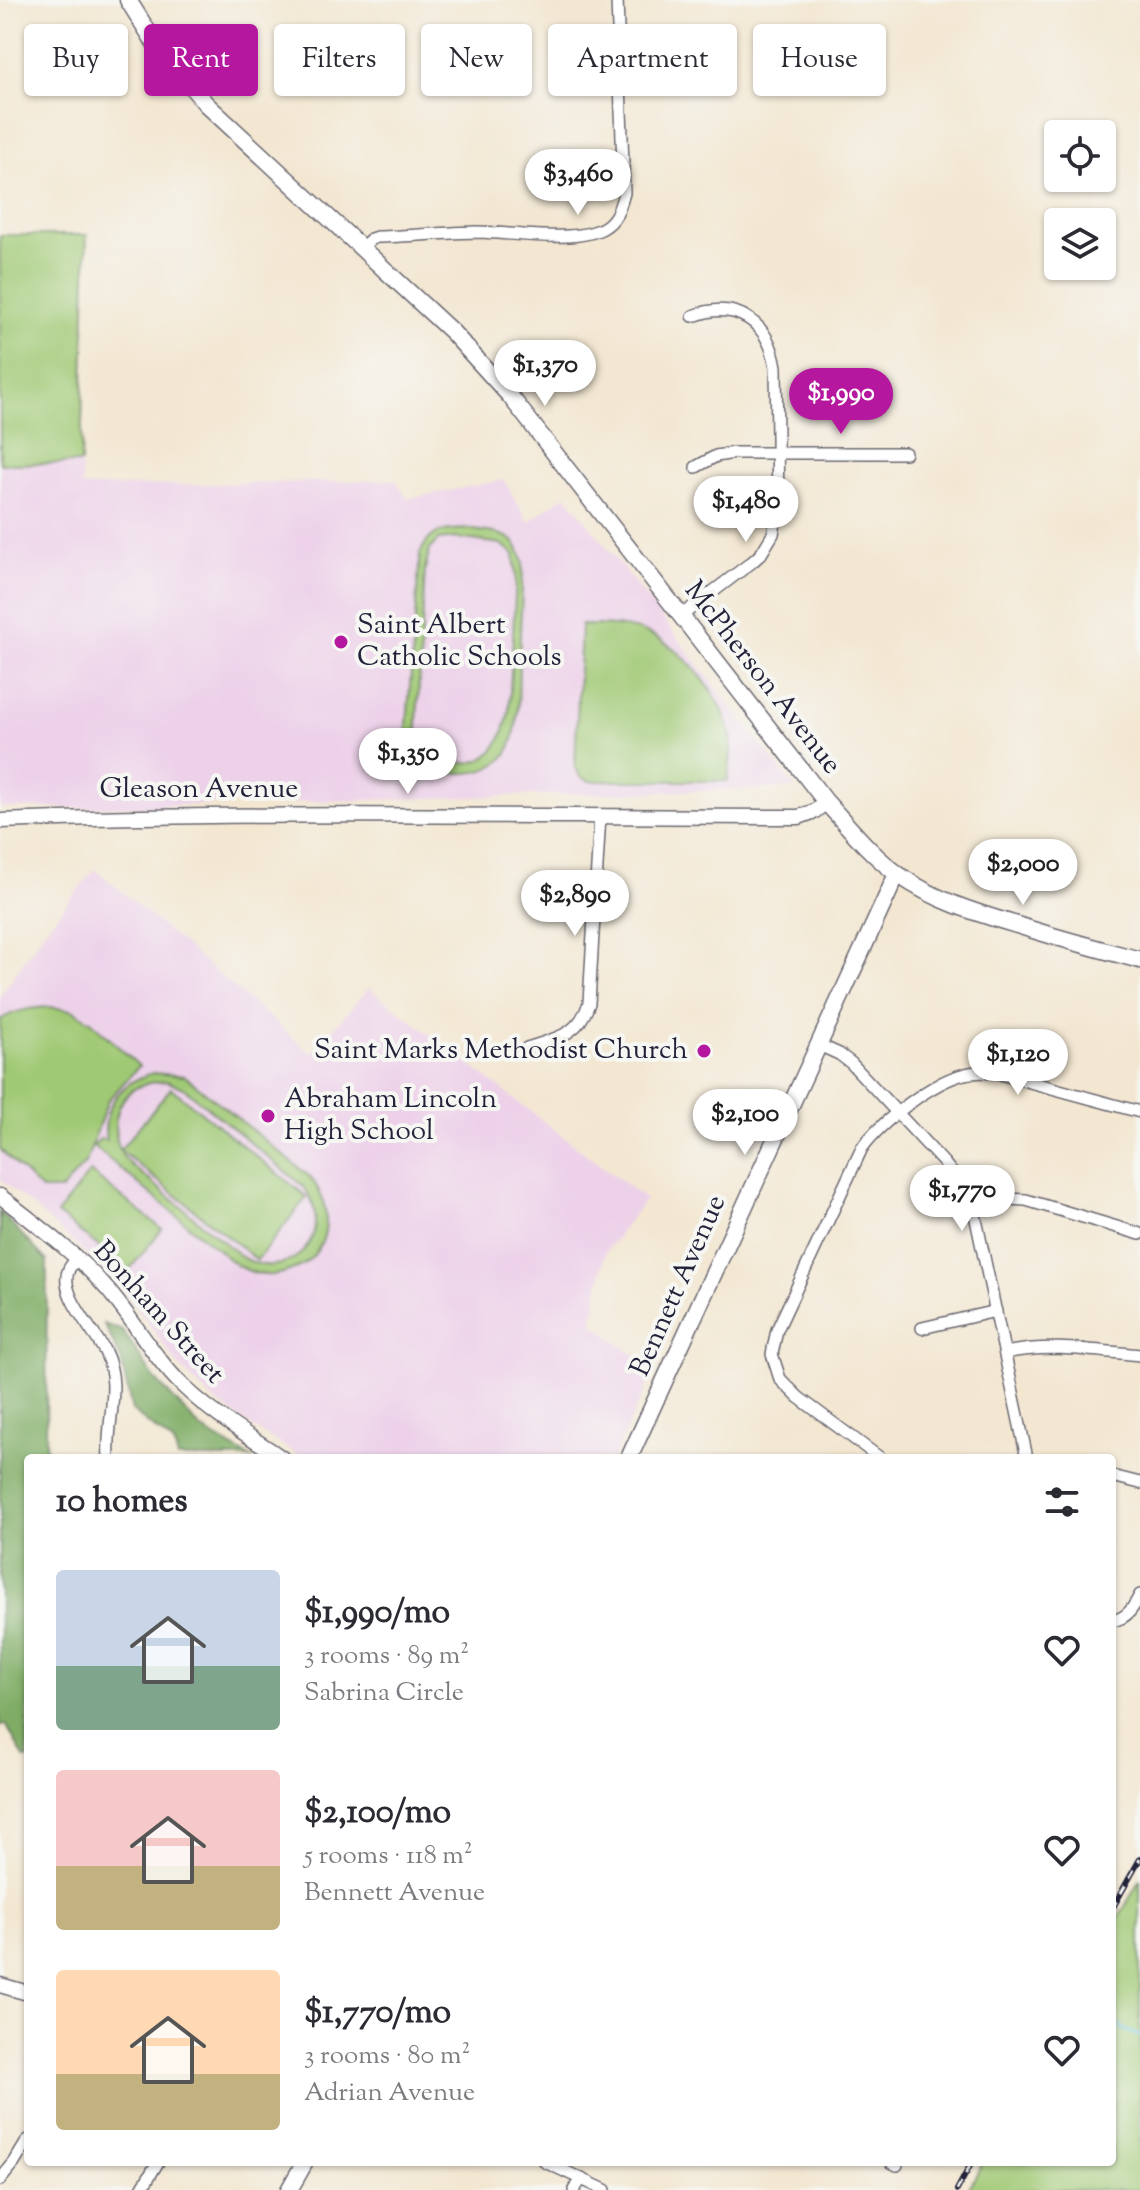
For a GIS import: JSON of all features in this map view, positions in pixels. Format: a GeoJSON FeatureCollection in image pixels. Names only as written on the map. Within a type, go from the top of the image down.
{"type":"FeatureCollection","features":[{"type":"Feature","properties":{"kind":"main road","name":"McPherson Avenue"},"geometry":{"type":"LineString","coordinates":[[128,0],[155,43],[206,104],[477,357],[826,802],[868,848],[897,874],[925,892],[990,917],[1140,960]]}},
{"type":"Feature","properties":{"kind":"main road","name":"Bennett Avenue"},"geometry":{"type":"LineString","coordinates":[[631,1454],[897,874]]}},
{"type":"Feature","properties":{"kind":"main road"},"geometry":{"type":"LineString","coordinates":[[289,2190],[303,2166]]}},
{"type":"Feature","properties":{"kind":"street"},"geometry":{"type":"LineString","coordinates":[[361,248],[377,237],[473,232],[589,234],[612,222],[624,193],[617,0]]}},
{"type":"Feature","properties":{"kind":"street"},"geometry":{"type":"LineString","coordinates":[[681,616],[752,562],[768,544],[777,517],[774,353],[759,326],[743,314],[713,310],[693,316]]}},
{"type":"Feature","properties":{"kind":"street"},"geometry":{"type":"LineString","coordinates":[[696,467],[724,454],[905,453]]}},
{"type":"Feature","properties":{"kind":"street","name":"Gleason Avenue"},"geometry":{"type":"LineString","coordinates":[[0,821],[105,817],[799,817],[826,802]]}},
{"type":"Feature","properties":{"kind":"street"},"geometry":{"type":"LineString","coordinates":[[527,1048],[568,1033],[585,1016],[589,1003],[600,815]]}},
{"type":"Feature","properties":{"kind":"street"},"geometry":{"type":"LineString","coordinates":[[819,1045],[851,1063],[971,1196],[1026,1454]]}},
{"type":"Feature","properties":{"kind":"street"},"geometry":{"type":"LineString","coordinates":[[875,1454],[798,1397],[780,1379],[772,1354],[777,1330],[862,1148],[882,1125],[898,1113],[954,1077],[973,1072],[986,1072],[1140,1112]]}},
{"type":"Feature","properties":{"kind":"street","name":"Bonham Street"},"geometry":{"type":"LineString","coordinates":[[0,1196],[77,1259],[107,1289],[157,1357],[185,1388],[219,1416],[276,1454]]}},
{"type":"Feature","properties":{"kind":"street"},"geometry":{"type":"LineString","coordinates":[[975,1207],[1007,1199],[1026,1200],[1140,1234]]}},
{"type":"Feature","properties":{"kind":"street"},"geometry":{"type":"LineString","coordinates":[[77,1259],[68,1270],[67,1283],[79,1313],[105,1351],[114,1382],[109,1454]]}},
{"type":"Feature","properties":{"kind":"street"},"geometry":{"type":"LineString","coordinates":[[922,1328],[996,1311]]}},
{"type":"Feature","properties":{"kind":"street"},"geometry":{"type":"LineString","coordinates":[[1005,1353],[1050,1347],[1140,1355]]}},
{"type":"Feature","properties":{"kind":"street"},"geometry":{"type":"LineString","coordinates":[[1116,1477],[1140,1483]]}},
{"type":"Feature","properties":{"kind":"street"},"geometry":{"type":"LineString","coordinates":[[1116,1620],[1132,1610],[1140,1595]]}},
{"type":"Feature","properties":{"kind":"street"},"geometry":{"type":"LineString","coordinates":[[0,1985],[24,1992]]}},
{"type":"Feature","properties":{"kind":"street"},"geometry":{"type":"LineString","coordinates":[[0,2180],[24,2147]]}},
{"type":"Feature","properties":{"kind":"street"},"geometry":{"type":"LineString","coordinates":[[141,2190],[156,2166]]}},
{"type":"Feature","properties":{"kind":"street"},"geometry":{"type":"LineString","coordinates":[[553,2166],[605,2190]]}},
{"type":"Feature","properties":{"kind":"street"},"geometry":{"type":"LineString","coordinates":[[574,2190],[581,2179]]}},
{"type":"Feature","properties":{"kind":"shaded area","name":"Saint Albert Catholic Schools"},"geometry":{"type":"Polygon","coordinates":[[[81,463],[82,487],[396,480],[407,499],[504,480],[528,522],[566,495],[795,788],[0,808],[0,464],[81,463]]]}},
{"type":"Feature","properties":{"kind":"shaded area","name":"Abraham Lincoln High School"},"geometry":{"type":"Polygon","coordinates":[[[95,869],[311,1053],[369,988],[645,1199],[605,1253],[592,1323],[654,1370],[615,1454],[297,1454],[213,1400],[178,1365],[112,1278],[0,1179],[0,996],[45,930],[95,869]]]}},
{"type":"Feature","properties":{"kind":"green space"},"geometry":{"type":"Polygon","coordinates":[[[0,235],[87,235],[81,463],[0,464],[0,235]]]}},
{"type":"Feature","properties":{"kind":"green space"},"geometry":{"type":"Polygon","coordinates":[[[469,529],[511,539],[523,563],[515,733],[502,760],[487,769],[462,773],[425,764],[412,751],[406,738],[420,553],[430,539],[440,532],[469,529]],[[457,538],[438,540],[430,549],[425,569],[417,722],[420,745],[429,758],[461,763],[484,758],[500,741],[505,727],[509,710],[516,578],[514,554],[501,544],[457,538]]]}},
{"type":"Feature","properties":{"kind":"green space"},"geometry":{"type":"Polygon","coordinates":[[[581,625],[618,626],[646,632],[667,644],[692,666],[713,693],[727,723],[731,737],[728,781],[589,781],[580,776],[575,766],[581,625]]]}},
{"type":"Feature","properties":{"kind":"green space"},"geometry":{"type":"Polygon","coordinates":[[[49,1007],[72,1010],[92,1022],[139,1066],[108,1100],[86,1162],[62,1190],[41,1190],[0,1149],[0,1020],[24,1010],[49,1007]]]}},
{"type":"Feature","properties":{"kind":"green space"},"geometry":{"type":"Polygon","coordinates":[[[153,1073],[185,1076],[309,1176],[322,1199],[326,1225],[318,1250],[309,1260],[297,1268],[274,1275],[258,1274],[236,1265],[93,1146],[101,1138],[106,1141],[107,1117],[115,1098],[141,1077],[153,1073]],[[166,1081],[146,1084],[128,1094],[116,1120],[120,1150],[171,1088],[307,1197],[257,1260],[121,1151],[122,1155],[243,1258],[270,1265],[299,1255],[308,1246],[315,1223],[314,1210],[303,1186],[184,1088],[166,1081]]]}},
{"type":"Feature","properties":{"kind":"green space"},"geometry":{"type":"Polygon","coordinates":[[[90,1172],[162,1229],[129,1270],[57,1214],[90,1172]]]}},
{"type":"Feature","properties":{"kind":"green space"},"geometry":{"type":"Polygon","coordinates":[[[0,1212],[47,1261],[46,1454],[24,1454],[24,1758],[6,1724],[0,1727],[0,1212]]]}},
{"type":"Feature","properties":{"kind":"green space"},"geometry":{"type":"Polygon","coordinates":[[[104,1324],[123,1331],[154,1378],[201,1429],[244,1454],[177,1454],[174,1444],[132,1411],[121,1359],[104,1324]]]}},
{"type":"Feature","properties":{"kind":"green space"},"geometry":{"type":"Polygon","coordinates":[[[1140,1879],[1140,2190],[968,2190],[981,2166],[1116,2166],[1116,1923],[1140,1879]]]}},
{"type":"Feature","properties":{"kind":"waterway"},"geometry":{"type":"LineString","coordinates":[[1116,2023],[1140,2036]]}},
{"type":"Feature","properties":{"kind":"railway"},"geometry":{"type":"LineString","coordinates":[[1116,1902],[1140,1859]]}},
{"type":"Feature","properties":{"kind":"railway"},"geometry":{"type":"LineString","coordinates":[[957,2190],[970,2166]]}},
{"type":"Feature","properties":{"kind":"place","name":"Saint Albert Catholic Schools"},"geometry":{"type":"Point","coordinates":[341,642]}},
{"type":"Feature","properties":{"kind":"place","name":"Saint Marks Methodist Church"},"geometry":{"type":"Point","coordinates":[704,1051]}},
{"type":"Feature","properties":{"kind":"place","name":"Abraham Lincoln High School"},"geometry":{"type":"Point","coordinates":[268,1116]}}]}
